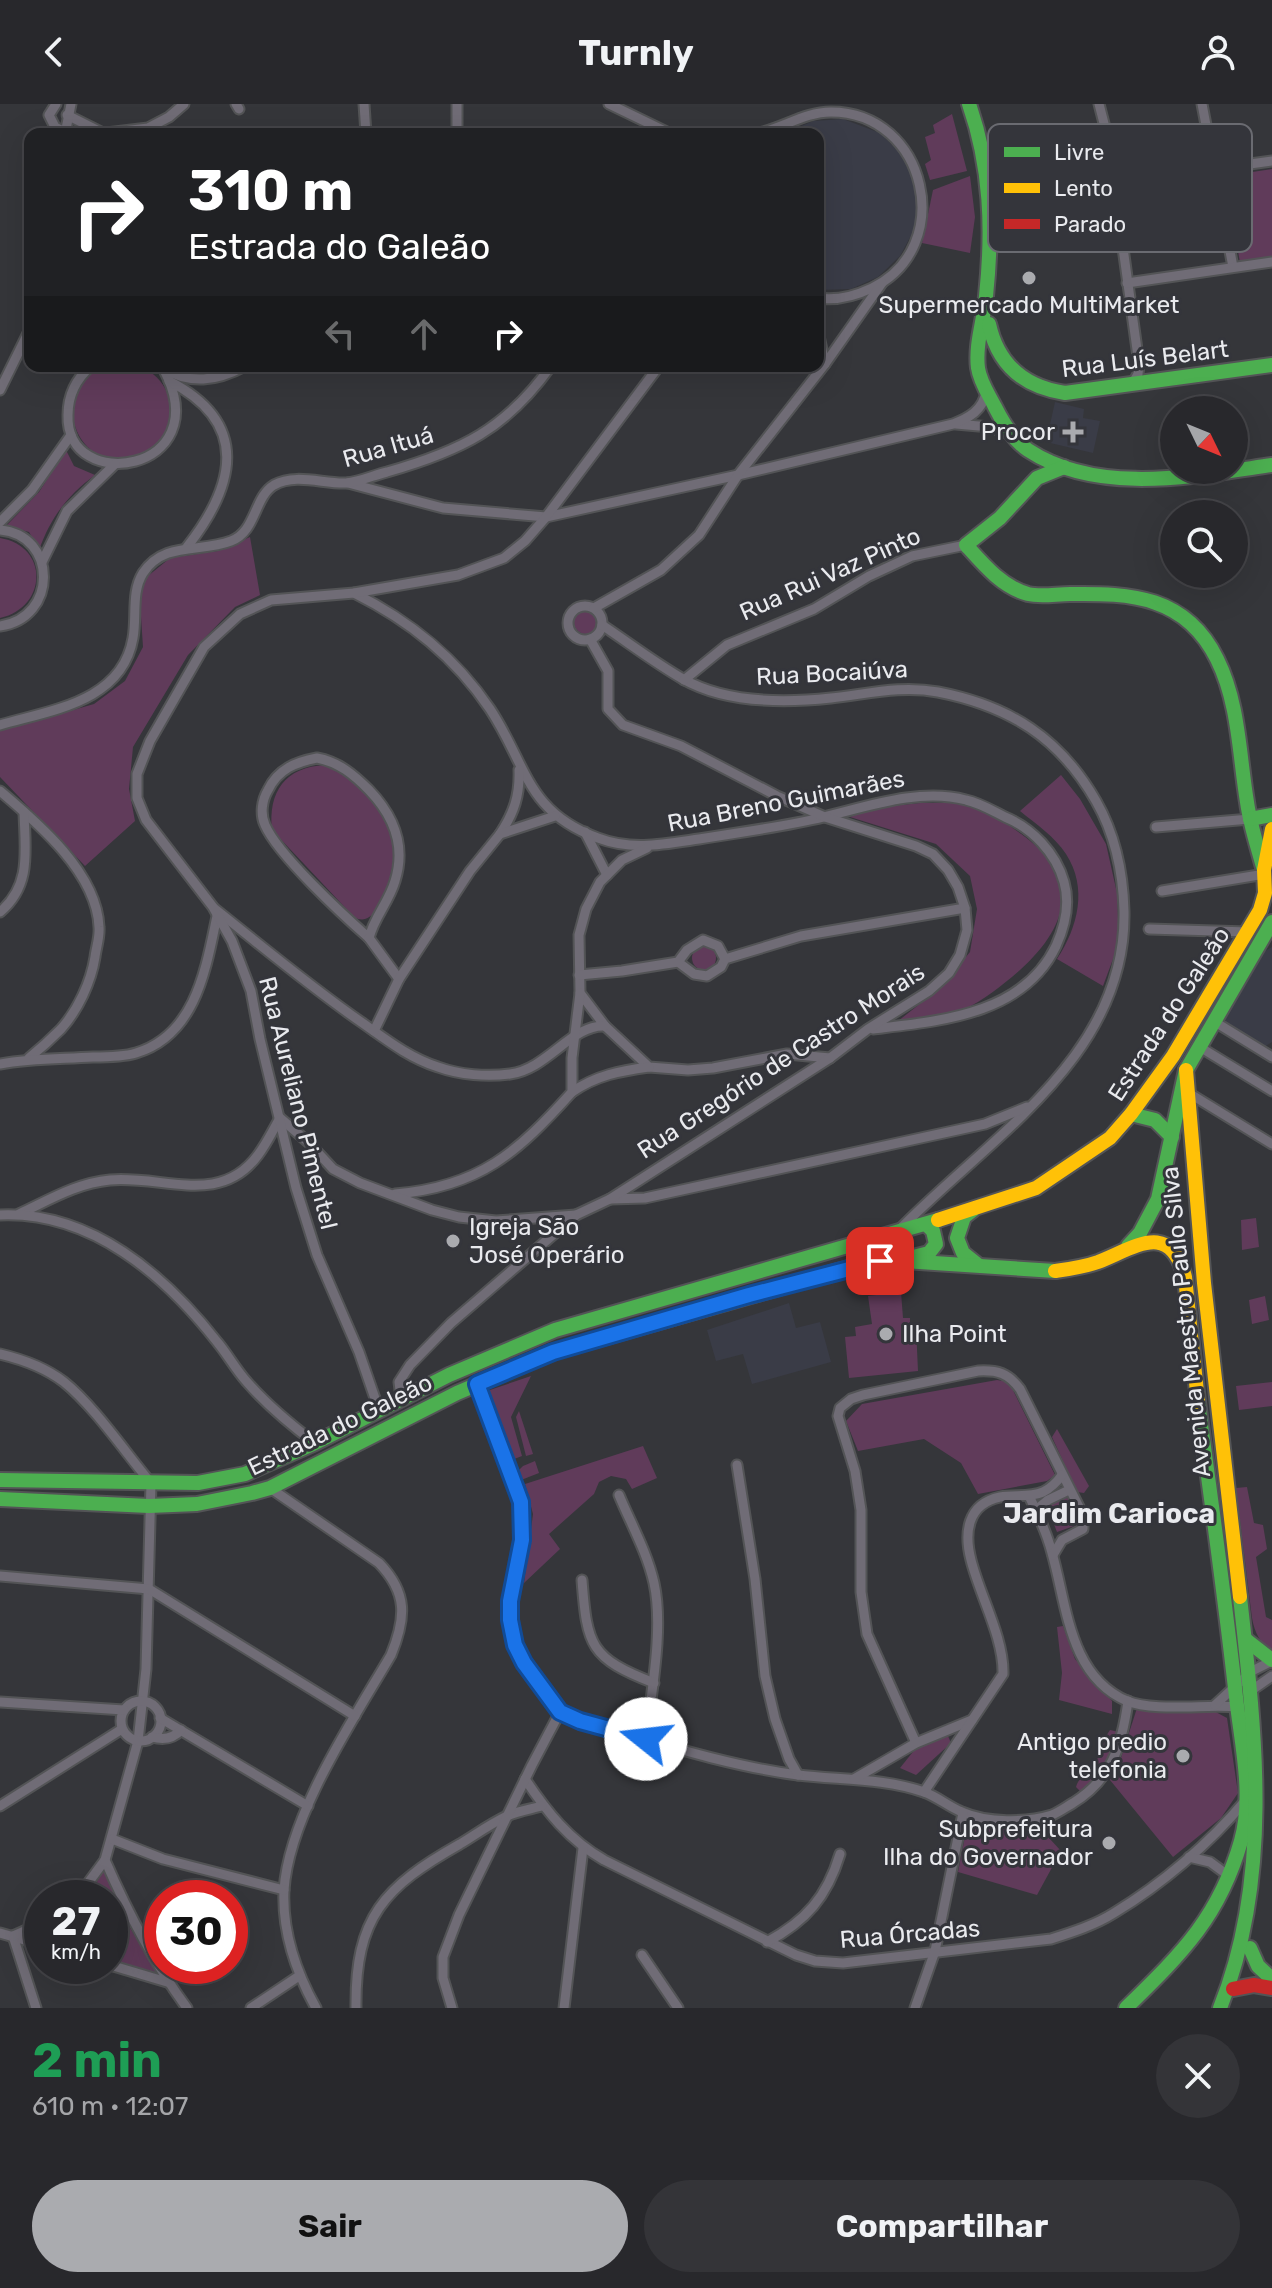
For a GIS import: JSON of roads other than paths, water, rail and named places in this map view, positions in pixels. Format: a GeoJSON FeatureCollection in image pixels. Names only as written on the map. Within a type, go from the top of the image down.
{"type":"FeatureCollection","features":[{"type":"Feature","properties":{"kind":"main road"},"geometry":{"type":"LineString","coordinates":[[969,104],[981,134],[988,169]]}},
{"type":"Feature","properties":{"kind":"main road"},"geometry":{"type":"LineString","coordinates":[[990,252],[978,371],[1003,423],[1027,449],[1064,467],[1109,475],[1209,474],[1272,465]]}},
{"type":"Feature","properties":{"kind":"main road","name":"Rua Luís Belart"},"geometry":{"type":"LineString","coordinates":[[986,300],[991,341],[1004,365],[1032,386],[1049,392],[1065,393],[1272,365]]}},
{"type":"Feature","properties":{"kind":"main road"},"geometry":{"type":"LineString","coordinates":[[986,388],[990,379],[1003,374],[1032,386]]}},
{"type":"Feature","properties":{"kind":"main road"},"geometry":{"type":"LineString","coordinates":[[1027,449],[1031,464],[1029,482]]}},
{"type":"Feature","properties":{"kind":"main road","name":"Rua Rui Vaz Pinto"},"geometry":{"type":"LineString","coordinates":[[966,545],[994,524],[1029,482],[1042,473],[1064,467]]}},
{"type":"Feature","properties":{"kind":"main road"},"geometry":{"type":"LineString","coordinates":[[966,545],[979,560],[1021,592],[1041,596],[1119,594],[1146,598],[1178,615],[1200,634],[1216,657],[1227,683],[1239,735],[1250,819],[1265,876]]}},
{"type":"Feature","properties":{"kind":"main road"},"geometry":{"type":"LineString","coordinates":[[1250,819],[1272,815]]}},
{"type":"Feature","properties":{"kind":"main road","name":"Estrada do Galeão"},"geometry":{"type":"LineString","coordinates":[[0,1480],[198,1483],[245,1474],[315,1443],[477,1362],[555,1330],[926,1224],[1036,1188],[1110,1138],[1173,1056],[1260,910],[1272,829]]}},
{"type":"Feature","properties":{"kind":"main road","name":"Estrada do Galeão"},"geometry":{"type":"LineString","coordinates":[[0,1499],[151,1506],[196,1504],[270,1488],[477,1384],[568,1348],[866,1264],[889,1260],[1052,1272],[1093,1264],[1126,1249],[1140,1233],[1158,1199],[1186,1070],[1198,1046],[1269,938],[1272,922]]}},
{"type":"Feature","properties":{"kind":"main road","name":"Avenida Maestro Paulo Silva"},"geometry":{"type":"LineString","coordinates":[[1186,1070],[1215,1401],[1245,1639],[1252,1671],[1267,1820],[1261,1913],[1233,1989],[1220,2008]]}},
{"type":"Feature","properties":{"kind":"main road"},"geometry":{"type":"LineString","coordinates":[[1131,1114],[1155,1120],[1172,1137]]}},
{"type":"Feature","properties":{"kind":"main road"},"geometry":{"type":"LineString","coordinates":[[977,1207],[964,1217],[957,1238],[963,1253],[978,1265]]}},
{"type":"Feature","properties":{"kind":"main road"},"geometry":{"type":"LineString","coordinates":[[889,1260],[923,1256],[933,1249],[936,1238],[926,1224]]}},
{"type":"Feature","properties":{"kind":"main road","name":"Avenida Maestro Paulo Silva"},"geometry":{"type":"LineString","coordinates":[[1126,1249],[1148,1241],[1159,1241],[1180,1258],[1185,1277],[1190,1345],[1238,1707],[1247,1798],[1242,1838],[1229,1876],[1200,1930],[1184,1951],[1126,2008]]}},
{"type":"Feature","properties":{"kind":"main road"},"geometry":{"type":"LineString","coordinates":[[477,1384],[479,1368],[530,1346],[555,1330]]}},
{"type":"Feature","properties":{"kind":"main road"},"geometry":{"type":"LineString","coordinates":[[1190,1345],[1203,1349],[1215,1401]]}},
{"type":"Feature","properties":{"kind":"main road"},"geometry":{"type":"LineString","coordinates":[[1245,1639],[1272,1660]]}},
{"type":"Feature","properties":{"kind":"main road"},"geometry":{"type":"LineString","coordinates":[[1250,1948],[1253,1961],[1261,1972],[1272,1979]]}},
{"type":"Feature","properties":{"kind":"main road"},"geometry":{"type":"LineString","coordinates":[[1233,1989],[1254,1985],[1272,1988]]}},
{"type":"Feature","properties":{"kind":"street"},"geometry":{"type":"LineString","coordinates":[[56,104],[49,115],[59,128]]}},
{"type":"Feature","properties":{"kind":"street"},"geometry":{"type":"LineString","coordinates":[[66,128],[71,104]]}},
{"type":"Feature","properties":{"kind":"street"},"geometry":{"type":"LineString","coordinates":[[148,128],[169,117],[184,104]]}},
{"type":"Feature","properties":{"kind":"street"},"geometry":{"type":"LineString","coordinates":[[364,104],[366,128]]}},
{"type":"Feature","properties":{"kind":"street"},"geometry":{"type":"LineString","coordinates":[[457,104],[457,128]]}},
{"type":"Feature","properties":{"kind":"street"},"geometry":{"type":"LineString","coordinates":[[609,104],[659,128]]}},
{"type":"Feature","properties":{"kind":"street"},"geometry":{"type":"LineString","coordinates":[[1099,104],[1104,124]]}},
{"type":"Feature","properties":{"kind":"street"},"geometry":{"type":"LineString","coordinates":[[1202,104],[1206,124]]}},
{"type":"Feature","properties":{"kind":"street","name":"Rua Gregório de Castro Morais"},"geometry":{"type":"LineString","coordinates":[[780,128],[802,116],[832,112],[863,117],[890,133],[910,156],[921,185],[923,213],[917,240],[903,264],[882,283],[825,364]]}},
{"type":"Feature","properties":{"kind":"street"},"geometry":{"type":"LineString","coordinates":[[67,115],[90,128]]}},
{"type":"Feature","properties":{"kind":"street"},"geometry":{"type":"LineString","coordinates":[[1252,164],[1272,161]]}},
{"type":"Feature","properties":{"kind":"street"},"geometry":{"type":"LineString","coordinates":[[1123,252],[1140,369],[1133,383]]}},
{"type":"Feature","properties":{"kind":"street"},"geometry":{"type":"LineString","coordinates":[[1230,252],[1233,267]]}},
{"type":"Feature","properties":{"kind":"street"},"geometry":{"type":"LineString","coordinates":[[1127,283],[1272,262]]}},
{"type":"Feature","properties":{"kind":"street"},"geometry":{"type":"LineString","coordinates":[[824,299],[856,295],[882,283]]}},
{"type":"Feature","properties":{"kind":"street"},"geometry":{"type":"LineString","coordinates":[[0,390],[24,341]]}},
{"type":"Feature","properties":{"kind":"street"},"geometry":{"type":"LineString","coordinates":[[824,359],[825,364]]}},
{"type":"Feature","properties":{"kind":"street"},"geometry":{"type":"LineString","coordinates":[[86,372],[76,383],[69,401],[67,419],[71,435],[81,450],[97,461],[115,464],[132,463],[149,457],[172,432],[177,415],[176,397],[163,372]]}},
{"type":"Feature","properties":{"kind":"street"},"geometry":{"type":"LineString","coordinates":[[170,372],[183,378],[205,380],[234,372]]}},
{"type":"Feature","properties":{"kind":"street","name":"Rua Ituá"},"geometry":{"type":"LineString","coordinates":[[0,725],[84,701],[103,689],[128,656],[141,575],[164,554],[187,547],[208,547],[233,541],[252,521],[267,491],[277,484],[296,479],[348,483],[419,463],[471,440],[496,426],[529,396],[547,372]]}},
{"type":"Feature","properties":{"kind":"street","name":"Rua Aureliano Pimentel"},"geometry":{"type":"LineString","coordinates":[[379,1410],[359,1352],[317,1255],[288,1159],[251,991],[232,941],[215,912],[146,820],[137,798],[137,774],[150,741],[204,647],[240,614],[271,600],[354,593],[428,582],[483,568],[504,558],[525,541],[546,517],[655,372]]}},
{"type":"Feature","properties":{"kind":"street","name":"Rua Gregório de Castro Morais"},"geometry":{"type":"LineString","coordinates":[[401,1398],[399,1382],[418,1356],[576,1215],[610,1199],[929,991],[949,973],[960,955],[967,930],[965,908],[953,878],[933,854],[825,817],[670,741],[623,725],[608,709],[608,671],[590,639],[577,638],[572,634],[568,621],[570,614],[581,606],[594,608],[661,570],[683,552],[699,535],[738,475],[819,372]]}},
{"type":"Feature","properties":{"kind":"street"},"geometry":{"type":"LineString","coordinates":[[169,381],[192,393],[206,406],[222,433],[228,462],[217,504],[187,547]]}},
{"type":"Feature","properties":{"kind":"street"},"geometry":{"type":"LineString","coordinates":[[348,483],[443,508],[546,517],[953,424],[977,411],[984,400],[986,388]]}},
{"type":"Feature","properties":{"kind":"street"},"geometry":{"type":"LineString","coordinates":[[953,424],[990,427],[1013,435]]}},
{"type":"Feature","properties":{"kind":"street"},"geometry":{"type":"LineString","coordinates":[[0,522],[32,490],[71,435]]}},
{"type":"Feature","properties":{"kind":"street"},"geometry":{"type":"LineString","coordinates":[[0,626],[16,622],[37,604],[43,588],[42,562],[67,511],[115,464]]}},
{"type":"Feature","properties":{"kind":"street"},"geometry":{"type":"LineString","coordinates":[[0,530],[16,534],[30,543],[42,562]]}},
{"type":"Feature","properties":{"kind":"street","name":"Rua Rui Vaz Pinto"},"geometry":{"type":"LineString","coordinates":[[684,680],[727,645],[814,609],[869,576],[912,556],[966,545]]}},
{"type":"Feature","properties":{"kind":"street","name":"Rua Breno Guimarães"},"geometry":{"type":"LineString","coordinates":[[354,593],[388,610],[421,632],[459,668],[494,717],[540,801],[555,816],[585,832],[618,844],[650,847],[920,797],[966,800],[1014,820],[1032,832],[1053,857],[1064,881],[1067,903],[1062,934],[1052,955],[1034,978],[1008,998],[969,1014],[868,1029]]}},
{"type":"Feature","properties":{"kind":"street"},"geometry":{"type":"LineString","coordinates":[[590,639],[596,636],[602,625],[602,618],[594,608]]}},
{"type":"Feature","properties":{"kind":"street","name":"Rua Bocaiúva"},"geometry":{"type":"LineString","coordinates":[[602,625],[684,680],[735,697],[829,698],[914,688],[984,703],[1012,716],[1062,752],[1082,777],[1104,815],[1118,850],[1124,888],[1124,922],[1120,960],[1101,1015],[1085,1044],[1032,1105],[898,1232]]}},
{"type":"Feature","properties":{"kind":"street"},"geometry":{"type":"LineString","coordinates":[[369,938],[373,922],[395,882],[399,845],[391,817],[373,794],[341,766],[317,758],[298,761],[271,782],[262,810],[263,823],[294,864],[369,938],[399,979]]}},
{"type":"Feature","properties":{"kind":"street"},"geometry":{"type":"LineString","coordinates":[[374,1031],[399,979],[463,881],[509,820],[520,790],[519,766]]}},
{"type":"Feature","properties":{"kind":"street"},"geometry":{"type":"LineString","coordinates":[[1,794],[63,850],[82,876],[94,901],[99,928],[93,972],[75,1010],[61,1029],[29,1058]]}},
{"type":"Feature","properties":{"kind":"street"},"geometry":{"type":"LineString","coordinates":[[0,912],[10,903],[23,882],[27,862],[24,812]]}},
{"type":"Feature","properties":{"kind":"street"},"geometry":{"type":"LineString","coordinates":[[500,834],[555,816]]}},
{"type":"Feature","properties":{"kind":"street"},"geometry":{"type":"LineString","coordinates":[[1156,827],[1250,819]]}},
{"type":"Feature","properties":{"kind":"street"},"geometry":{"type":"LineString","coordinates":[[585,832],[607,875]]}},
{"type":"Feature","properties":{"kind":"street"},"geometry":{"type":"LineString","coordinates":[[572,1092],[580,993],[579,935],[586,909],[600,882],[622,860],[650,847]]}},
{"type":"Feature","properties":{"kind":"street"},"geometry":{"type":"LineString","coordinates":[[1162,891],[1265,876]]}},
{"type":"Feature","properties":{"kind":"street"},"geometry":{"type":"LineString","coordinates":[[678,962],[694,974],[707,976],[721,967],[725,959],[801,936],[965,908]]}},
{"type":"Feature","properties":{"kind":"street"},"geometry":{"type":"LineString","coordinates":[[0,1064],[29,1058],[136,1053],[165,1039],[194,1001],[206,972],[215,912],[397,1049],[438,1067],[476,1075],[511,1074],[532,1068],[588,1027],[605,1026]]}},
{"type":"Feature","properties":{"kind":"street"},"geometry":{"type":"LineString","coordinates":[[1149,929],[1248,932]]}},
{"type":"Feature","properties":{"kind":"street"},"geometry":{"type":"LineString","coordinates":[[579,975],[678,962],[687,950],[703,940],[718,946],[725,959]]}},
{"type":"Feature","properties":{"kind":"street"},"geometry":{"type":"LineString","coordinates":[[580,993],[605,1026],[649,1067]]}},
{"type":"Feature","properties":{"kind":"street"},"geometry":{"type":"LineString","coordinates":[[1215,1022],[1271,1052]]}},
{"type":"Feature","properties":{"kind":"street"},"geometry":{"type":"LineString","coordinates":[[1198,1046],[1272,1091]]}},
{"type":"Feature","properties":{"kind":"street"},"geometry":{"type":"LineString","coordinates":[[392,1194],[420,1192],[491,1167],[517,1150],[572,1092],[612,1072],[649,1067],[713,1068],[787,1054],[830,1058]]}},
{"type":"Feature","properties":{"kind":"street"},"geometry":{"type":"LineString","coordinates":[[1187,1092],[1272,1144]]}},
{"type":"Feature","properties":{"kind":"street"},"geometry":{"type":"LineString","coordinates":[[610,1199],[645,1198],[985,1124],[1032,1105]]}},
{"type":"Feature","properties":{"kind":"street"},"geometry":{"type":"LineString","coordinates":[[19,1214],[79,1185],[108,1180],[139,1178],[179,1185],[219,1185],[239,1175],[258,1156],[280,1118],[333,1169],[459,1217],[496,1221],[576,1215]]}},
{"type":"Feature","properties":{"kind":"street"},"geometry":{"type":"LineString","coordinates":[[985,1124],[993,1128],[998,1139]]}},
{"type":"Feature","properties":{"kind":"street"},"geometry":{"type":"LineString","coordinates":[[636,1180],[639,1193],[645,1198]]}},
{"type":"Feature","properties":{"kind":"street"},"geometry":{"type":"LineString","coordinates":[[0,1215],[19,1214],[51,1220],[115,1246],[143,1264],[198,1318],[245,1381],[315,1443]]}},
{"type":"Feature","properties":{"kind":"street"},"geometry":{"type":"LineString","coordinates":[[551,1216],[558,1224],[558,1232]]}},
{"type":"Feature","properties":{"kind":"street"},"geometry":{"type":"LineString","coordinates":[[0,1354],[42,1369],[64,1382],[151,1483],[144,1701],[138,1741],[105,1860],[90,1880]]}},
{"type":"Feature","properties":{"kind":"street"},"geometry":{"type":"LineString","coordinates":[[916,1743],[867,1634],[861,1592],[861,1510],[855,1471],[838,1416],[840,1408],[851,1399],[863,1395],[978,1371],[1005,1373],[1020,1389],[1083,1515],[1083,1529],[1062,1540],[1053,1555]]}},
{"type":"Feature","properties":{"kind":"street"},"geometry":{"type":"LineString","coordinates":[[477,1384],[521,1502],[522,1540],[510,1601],[515,1645],[524,1663],[560,1712],[580,1721],[646,1739],[798,1775],[854,1779],[924,1792],[963,1813],[991,1819],[1031,1820],[1056,1814],[1086,1795],[1106,1775],[1117,1755],[1128,1701]]}},
{"type":"Feature","properties":{"kind":"street"},"geometry":{"type":"LineString","coordinates":[[737,1465],[755,1579],[765,1676],[775,1719],[798,1775]]}},
{"type":"Feature","properties":{"kind":"street"},"geometry":{"type":"LineString","coordinates":[[1036,1510],[1062,1475]]}},
{"type":"Feature","properties":{"kind":"street"},"geometry":{"type":"LineString","coordinates":[[270,1488],[379,1563],[392,1577],[403,1612],[400,1633],[391,1655],[308,1806],[291,1855],[284,1890],[287,1930],[299,1976],[316,2008]]}},
{"type":"Feature","properties":{"kind":"street"},"geometry":{"type":"LineString","coordinates":[[924,1792],[1003,1674],[1003,1665],[971,1562],[966,1540],[968,1524],[983,1503],[999,1497],[1045,1496],[1069,1490]]}},
{"type":"Feature","properties":{"kind":"street"},"geometry":{"type":"LineString","coordinates":[[619,1495],[649,1564],[655,1587],[654,1683],[646,1739]]}},
{"type":"Feature","properties":{"kind":"street"},"geometry":{"type":"LineString","coordinates":[[1029,1496],[1046,1532],[1071,1633],[1080,1655],[1101,1681],[1128,1701],[1174,1706],[1238,1707]]}},
{"type":"Feature","properties":{"kind":"street"},"geometry":{"type":"LineString","coordinates":[[1046,1532],[1062,1540]]}},
{"type":"Feature","properties":{"kind":"street"},"geometry":{"type":"LineString","coordinates":[[0,1576],[149,1589],[355,1716]]}},
{"type":"Feature","properties":{"kind":"street"},"geometry":{"type":"LineString","coordinates":[[582,1580],[585,1622],[592,1645],[618,1667],[654,1683]]}},
{"type":"Feature","properties":{"kind":"street"},"geometry":{"type":"LineString","coordinates":[[1215,1705],[1252,1671],[1272,1660]]}},
{"type":"Feature","properties":{"kind":"street"},"geometry":{"type":"LineString","coordinates":[[1252,1690],[1272,1676]]}},
{"type":"Feature","properties":{"kind":"street"},"geometry":{"type":"LineString","coordinates":[[160,1718],[157,1732],[152,1737],[138,1741],[122,1729],[124,1710],[129,1705],[144,1701],[152,1705],[160,1718],[308,1806]]}},
{"type":"Feature","properties":{"kind":"street"},"geometry":{"type":"LineString","coordinates":[[0,1702],[124,1710]]}},
{"type":"Feature","properties":{"kind":"street"},"geometry":{"type":"LineString","coordinates":[[452,2008],[443,1978],[443,1957],[459,1915],[560,1712]]}},
{"type":"Feature","properties":{"kind":"street"},"geometry":{"type":"LineString","coordinates":[[854,1779],[916,1743],[972,1720]]}},
{"type":"Feature","properties":{"kind":"street"},"geometry":{"type":"LineString","coordinates":[[0,1806],[122,1729]]}},
{"type":"Feature","properties":{"kind":"street"},"geometry":{"type":"LineString","coordinates":[[152,1737],[162,1740],[177,1735],[181,1730]]}},
{"type":"Feature","properties":{"kind":"street","name":"Rua Órcadas"},"geometry":{"type":"LineString","coordinates":[[525,1779],[542,1806],[583,1848],[767,1942],[815,1961],[843,1963],[1051,1939],[1084,1928],[1113,1914],[1189,1857],[1216,1833],[1247,1798]]}},
{"type":"Feature","properties":{"kind":"street"},"geometry":{"type":"LineString","coordinates":[[356,2008],[359,1957],[366,1932],[381,1903],[396,1886],[508,1815],[542,1806]]}},
{"type":"Feature","properties":{"kind":"street"},"geometry":{"type":"LineString","coordinates":[[915,2008],[935,1951],[963,1813]]}},
{"type":"Feature","properties":{"kind":"street"},"geometry":{"type":"LineString","coordinates":[[112,1839],[163,1859],[284,1890]]}},
{"type":"Feature","properties":{"kind":"street"},"geometry":{"type":"LineString","coordinates":[[564,2008],[583,1848]]}},
{"type":"Feature","properties":{"kind":"street"},"geometry":{"type":"LineString","coordinates":[[767,1942],[788,1930],[820,1898],[833,1878],[840,1854]]}},
{"type":"Feature","properties":{"kind":"street"},"geometry":{"type":"LineString","coordinates":[[1189,1857],[1210,1862],[1229,1876]]}},
{"type":"Feature","properties":{"kind":"street"},"geometry":{"type":"LineString","coordinates":[[105,1860],[144,1941]]}},
{"type":"Feature","properties":{"kind":"street"},"geometry":{"type":"LineString","coordinates":[[13,1936],[24,1931]]}},
{"type":"Feature","properties":{"kind":"street"},"geometry":{"type":"LineString","coordinates":[[0,1933],[24,1939]]}},
{"type":"Feature","properties":{"kind":"street"},"geometry":{"type":"LineString","coordinates":[[13,1936],[36,2008]]}},
{"type":"Feature","properties":{"kind":"street"},"geometry":{"type":"LineString","coordinates":[[642,1955],[678,2008]]}},
{"type":"Feature","properties":{"kind":"street"},"geometry":{"type":"LineString","coordinates":[[251,2008],[299,1976]]}},
{"type":"Feature","properties":{"kind":"street"},"geometry":{"type":"LineString","coordinates":[[169,1984],[187,2008]]}},
{"type":"Feature","properties":{"kind":"place","name":"Supermercado MultiMarket"},"geometry":{"type":"Point","coordinates":[1029,278]}},
{"type":"Feature","properties":{"kind":"place","name":"Procor"},"geometry":{"type":"Point","coordinates":[1073,432]}},
{"type":"Feature","properties":{"kind":"place","name":"Igreja São José Operário"},"geometry":{"type":"Point","coordinates":[453,1241]}},
{"type":"Feature","properties":{"kind":"place","name":"Ilha Point"},"geometry":{"type":"Point","coordinates":[886,1334]}},
{"type":"Feature","properties":{"kind":"place","name":"Antigo predio telefonia"},"geometry":{"type":"Point","coordinates":[1183,1756]}},
{"type":"Feature","properties":{"kind":"place","name":"Subprefeitura Ilha do Governador"},"geometry":{"type":"Point","coordinates":[1109,1843]}},
{"type":"Feature","properties":{"kind":"district","name":"Jardim Carioca"},"geometry":{"type":"Point","coordinates":[1109,1513]}}]}
